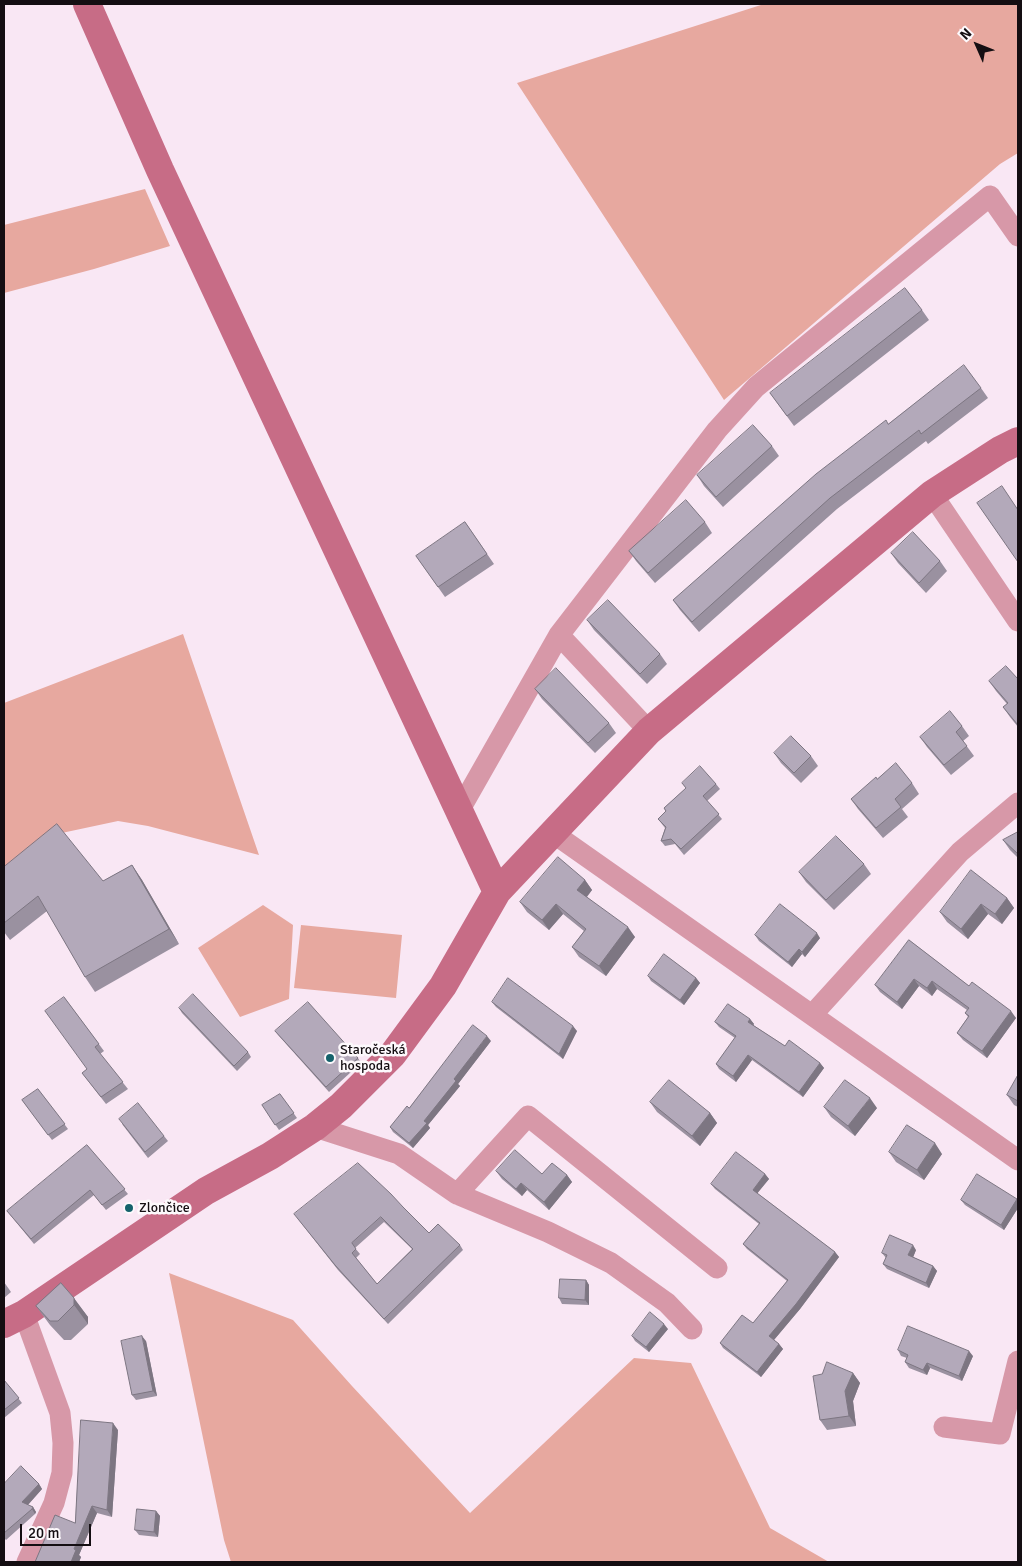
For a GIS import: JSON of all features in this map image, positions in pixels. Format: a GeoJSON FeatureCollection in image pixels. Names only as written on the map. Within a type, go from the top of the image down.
{"type":"FeatureCollection","features":[{"type":"Feature","properties":{"kind":"street"},"geometry":{"type":"LineString","coordinates":[[87,4],[160,170],[497,892]]}},
{"type":"Feature","properties":{"kind":"street"},"geometry":{"type":"LineString","coordinates":[[459,811],[559,635],[717,430],[756,387],[990,196],[1018,236]]}},
{"type":"Feature","properties":{"kind":"street"},"geometry":{"type":"LineString","coordinates":[[27,1562],[54,1503],[62,1473],[63,1442],[60,1413],[14,1319],[206,1191],[270,1156],[315,1127],[341,1106],[393,1054],[444,986],[497,892],[649,732],[932,494],[1000,450],[1018,441]]}},
{"type":"Feature","properties":{"kind":"street"},"geometry":{"type":"LineString","coordinates":[[932,494],[1018,621]]}},
{"type":"Feature","properties":{"kind":"street"},"geometry":{"type":"LineString","coordinates":[[559,635],[649,732]]}},
{"type":"Feature","properties":{"kind":"street"},"geometry":{"type":"LineString","coordinates":[[812,1015],[960,852],[1018,803]]}},
{"type":"Feature","properties":{"kind":"street"},"geometry":{"type":"LineString","coordinates":[[553,833],[1018,1160]]}},
{"type":"Feature","properties":{"kind":"street"},"geometry":{"type":"LineString","coordinates":[[458,1194],[528,1116],[717,1268]]}},
{"type":"Feature","properties":{"kind":"street"},"geometry":{"type":"LineString","coordinates":[[315,1127],[399,1154],[458,1194],[548,1232],[611,1263],[667,1303],[692,1329]]}},
{"type":"Feature","properties":{"kind":"street"},"geometry":{"type":"LineString","coordinates":[[944,1427],[1000,1434],[1018,1361]]}},
{"type":"Feature","properties":{"kind":"shaded area"},"geometry":{"type":"Polygon","coordinates":[[[764,4],[1018,4],[1018,153],[1000,164],[724,400],[517,83],[764,4]]]}},
{"type":"Feature","properties":{"kind":"shaded area"},"geometry":{"type":"Polygon","coordinates":[[[145,189],[170,246],[4,293],[4,225],[145,189]]]}},
{"type":"Feature","properties":{"kind":"shaded area"},"geometry":{"type":"Polygon","coordinates":[[[183,634],[259,855],[148,826],[118,821],[57,834],[4,879],[4,703],[183,634]]]}},
{"type":"Feature","properties":{"kind":"shaded area"},"geometry":{"type":"Polygon","coordinates":[[[263,905],[293,925],[289,999],[240,1017],[198,948],[263,905]]]}},
{"type":"Feature","properties":{"kind":"shaded area"},"geometry":{"type":"Polygon","coordinates":[[[301,925],[402,935],[396,998],[294,988],[301,925]]]}},
{"type":"Feature","properties":{"kind":"shaded area"},"geometry":{"type":"Polygon","coordinates":[[[169,1273],[293,1320],[470,1513],[634,1358],[691,1363],[770,1528],[829,1562],[231,1562],[224,1540],[169,1273]]]}},
{"type":"Feature","properties":{"kind":"building"},"geometry":{"type":"Polygon","coordinates":[[[905,288],[922,310],[787,416],[770,393],[905,288]]]}},
{"type":"Feature","properties":{"kind":"building"},"geometry":{"type":"Polygon","coordinates":[[[964,365],[981,388],[921,434],[919,430],[830,498],[692,622],[673,600],[816,474],[886,420],[888,424],[964,365]]]}},
{"type":"Feature","properties":{"kind":"building"},"geometry":{"type":"Polygon","coordinates":[[[753,425],[772,446],[716,497],[697,475],[753,425]]]}},
{"type":"Feature","properties":{"kind":"building"},"geometry":{"type":"Polygon","coordinates":[[[1002,486],[1018,510],[1018,562],[977,503],[1002,486]]]}},
{"type":"Feature","properties":{"kind":"building"},"geometry":{"type":"Polygon","coordinates":[[[686,500],[705,522],[648,573],[629,551],[686,500]]]}},
{"type":"Feature","properties":{"kind":"building"},"geometry":{"type":"Polygon","coordinates":[[[465,522],[487,554],[438,587],[416,556],[465,522]]]}},
{"type":"Feature","properties":{"kind":"building"},"geometry":{"type":"Polygon","coordinates":[[[913,532],[940,561],[919,583],[891,553],[913,532]]]}},
{"type":"Feature","properties":{"kind":"building"},"geometry":{"type":"Polygon","coordinates":[[[608,600],[660,654],[640,674],[587,620],[608,600]]]}},
{"type":"Feature","properties":{"kind":"building"},"geometry":{"type":"Polygon","coordinates":[[[1006,666],[1018,679],[1018,725],[1003,707],[1008,703],[989,681],[1006,666]]]}},
{"type":"Feature","properties":{"kind":"building"},"geometry":{"type":"Polygon","coordinates":[[[556,668],[609,723],[588,743],[535,689],[556,668]]]}},
{"type":"Feature","properties":{"kind":"building"},"geometry":{"type":"Polygon","coordinates":[[[950,711],[962,726],[956,732],[967,746],[944,765],[920,737],[950,711]]]}},
{"type":"Feature","properties":{"kind":"building"},"geometry":{"type":"Polygon","coordinates":[[[791,736],[811,756],[794,773],[774,753],[791,736]]]}},
{"type":"Feature","properties":{"kind":"building"},"geometry":{"type":"Polygon","coordinates":[[[896,763],[912,783],[895,799],[901,807],[876,828],[851,799],[876,777],[877,779],[896,763]]]}},
{"type":"Feature","properties":{"kind":"building"},"geometry":{"type":"Polygon","coordinates":[[[700,766],[716,784],[703,796],[719,814],[681,849],[671,839],[661,841],[666,827],[658,819],[666,811],[664,808],[686,788],[682,783],[700,766]]]}},
{"type":"Feature","properties":{"kind":"building"},"geometry":{"type":"Polygon","coordinates":[[[57,824],[103,881],[132,865],[169,929],[85,977],[38,896],[4,923],[4,867],[57,824]]]}},
{"type":"Feature","properties":{"kind":"building"},"geometry":{"type":"Polygon","coordinates":[[[1018,832],[1018,854],[1003,840],[1018,832]]]}},
{"type":"Feature","properties":{"kind":"building"},"geometry":{"type":"Polygon","coordinates":[[[836,836],[864,864],[826,900],[799,872],[836,836]]]}},
{"type":"Feature","properties":{"kind":"building"},"geometry":{"type":"Polygon","coordinates":[[[558,857],[585,880],[577,890],[628,927],[599,966],[572,947],[586,929],[556,904],[542,920],[520,902],[558,857]]]}},
{"type":"Feature","properties":{"kind":"building"},"geometry":{"type":"Polygon","coordinates":[[[971,870],[1007,898],[995,914],[981,904],[961,929],[940,912],[971,870]]]}},
{"type":"Feature","properties":{"kind":"building"},"geometry":{"type":"Polygon","coordinates":[[[780,904],[817,933],[802,952],[799,949],[788,962],[755,935],[780,904]]]}},
{"type":"Feature","properties":{"kind":"building"},"geometry":{"type":"Polygon","coordinates":[[[909,940],[969,986],[972,982],[1011,1011],[982,1051],[957,1033],[969,1016],[965,1013],[969,1008],[932,981],[927,988],[914,979],[897,1002],[875,985],[909,940]]]}},
{"type":"Feature","properties":{"kind":"building"},"geometry":{"type":"Polygon","coordinates":[[[664,954],[696,978],[680,1000],[648,976],[664,954]]]}},
{"type":"Feature","properties":{"kind":"building"},"geometry":{"type":"Polygon","coordinates":[[[508,978],[573,1026],[559,1054],[492,1002],[508,978]]]}},
{"type":"Feature","properties":{"kind":"building"},"geometry":{"type":"Polygon","coordinates":[[[193,994],[248,1052],[234,1066],[179,1008],[193,994]]]}},
{"type":"Feature","properties":{"kind":"building"},"geometry":{"type":"Polygon","coordinates":[[[64,997],[99,1044],[95,1047],[123,1082],[101,1097],[82,1073],[87,1069],[45,1011],[64,997]]]}},
{"type":"Feature","properties":{"kind":"building"},"geometry":{"type":"Polygon","coordinates":[[[308,1002],[358,1058],[326,1087],[275,1031],[308,1002]]]}},
{"type":"Feature","properties":{"kind":"building"},"geometry":{"type":"Polygon","coordinates":[[[728,1004],[750,1019],[748,1022],[785,1046],[789,1040],[820,1063],[799,1092],[748,1055],[733,1076],[716,1064],[736,1036],[715,1022],[728,1004]]]}},
{"type":"Feature","properties":{"kind":"building"},"geometry":{"type":"Polygon","coordinates":[[[473,1025],[487,1036],[454,1079],[456,1081],[424,1121],[427,1123],[409,1143],[390,1127],[407,1106],[409,1108],[473,1025]]]}},
{"type":"Feature","properties":{"kind":"building"},"geometry":{"type":"Polygon","coordinates":[[[1018,1075],[1018,1101],[1007,1095],[1018,1075]]]}},
{"type":"Feature","properties":{"kind":"building"},"geometry":{"type":"Polygon","coordinates":[[[669,1080],[710,1113],[692,1136],[650,1102],[669,1080]]]}},
{"type":"Feature","properties":{"kind":"building"},"geometry":{"type":"Polygon","coordinates":[[[845,1080],[870,1098],[848,1126],[824,1107],[845,1080]]]}},
{"type":"Feature","properties":{"kind":"building"},"geometry":{"type":"Polygon","coordinates":[[[38,1089],[65,1124],[48,1135],[22,1100],[38,1089]]]}},
{"type":"Feature","properties":{"kind":"building"},"geometry":{"type":"Polygon","coordinates":[[[280,1094],[294,1113],[275,1125],[262,1105],[280,1094]]]}},
{"type":"Feature","properties":{"kind":"building"},"geometry":{"type":"Polygon","coordinates":[[[138,1103],[164,1136],[145,1152],[119,1119],[138,1103]]]}},
{"type":"Feature","properties":{"kind":"building"},"geometry":{"type":"Polygon","coordinates":[[[907,1125],[935,1143],[917,1170],[889,1152],[907,1125]]]}},
{"type":"Feature","properties":{"kind":"building"},"geometry":{"type":"Polygon","coordinates":[[[87,1145],[125,1189],[102,1205],[90,1190],[31,1239],[7,1211],[87,1145]]]}},
{"type":"Feature","properties":{"kind":"building"},"geometry":{"type":"Polygon","coordinates":[[[515,1150],[542,1174],[552,1163],[567,1175],[544,1202],[521,1183],[516,1189],[496,1171],[515,1150]]]}},
{"type":"Feature","properties":{"kind":"building"},"geometry":{"type":"Polygon","coordinates":[[[736,1152],[765,1174],[753,1190],[835,1252],[769,1336],[779,1344],[757,1372],[720,1343],[742,1315],[753,1323],[788,1280],[743,1244],[760,1223],[711,1184],[736,1152]]]}},
{"type":"Feature","properties":{"kind":"building"},"geometry":{"type":"Polygon","coordinates":[[[358,1163],[429,1233],[438,1224],[460,1245],[384,1319],[335,1265],[294,1214],[358,1163]],[[381,1217],[352,1243],[356,1249],[352,1253],[377,1284],[413,1249],[381,1217]]]}},
{"type":"Feature","properties":{"kind":"building"},"geometry":{"type":"Polygon","coordinates":[[[977,1174],[1017,1199],[1001,1225],[961,1200],[977,1174]]]}},
{"type":"Feature","properties":{"kind":"building"},"geometry":{"type":"Polygon","coordinates":[[[890,1235],[913,1245],[908,1255],[933,1266],[926,1283],[883,1264],[887,1255],[882,1253],[890,1235]]]}},
{"type":"Feature","properties":{"kind":"building"},"geometry":{"type":"Polygon","coordinates":[[[560,1279],[586,1280],[585,1300],[559,1298],[560,1279]]]}},
{"type":"Feature","properties":{"kind":"building"},"geometry":{"type":"Polygon","coordinates":[[[61,1283],[74,1298],[74,1305],[58,1321],[50,1321],[36,1306],[61,1283]]]}},
{"type":"Feature","properties":{"kind":"building"},"geometry":{"type":"Polygon","coordinates":[[[650,1312],[664,1324],[646,1347],[632,1336],[650,1312]]]}},
{"type":"Feature","properties":{"kind":"building"},"geometry":{"type":"Polygon","coordinates":[[[908,1326],[969,1351],[959,1376],[927,1363],[923,1370],[905,1362],[908,1355],[898,1350],[908,1326]]]}},
{"type":"Feature","properties":{"kind":"building"},"geometry":{"type":"Polygon","coordinates":[[[142,1336],[153,1391],[132,1395],[121,1341],[142,1336]]]}},
{"type":"Feature","properties":{"kind":"building"},"geometry":{"type":"Polygon","coordinates":[[[827,1362],[853,1373],[845,1391],[849,1416],[820,1420],[813,1376],[822,1374],[827,1362]]]}},
{"type":"Feature","properties":{"kind":"building"},"geometry":{"type":"Polygon","coordinates":[[[4,1380],[19,1398],[4,1410],[4,1380]]]}},
{"type":"Feature","properties":{"kind":"building"},"geometry":{"type":"Polygon","coordinates":[[[81,1420],[113,1423],[107,1510],[92,1506],[74,1549],[76,1550],[71,1562],[35,1562],[55,1515],[75,1523],[81,1420]]]}},
{"type":"Feature","properties":{"kind":"building"},"geometry":{"type":"Polygon","coordinates":[[[21,1466],[39,1484],[22,1502],[33,1507],[32,1509],[4,1533],[4,1484],[21,1466]]]}},
{"type":"Feature","properties":{"kind":"building"},"geometry":{"type":"Polygon","coordinates":[[[137,1509],[156,1511],[154,1532],[135,1530],[137,1509]]]}},
{"type":"Feature","properties":{"kind":"place","name":"Staročeská hospoda"},"geometry":{"type":"Point","coordinates":[330,1058]}},
{"type":"Feature","properties":{"kind":"place","name":"Zlončice"},"geometry":{"type":"Point","coordinates":[129,1208]}}]}
